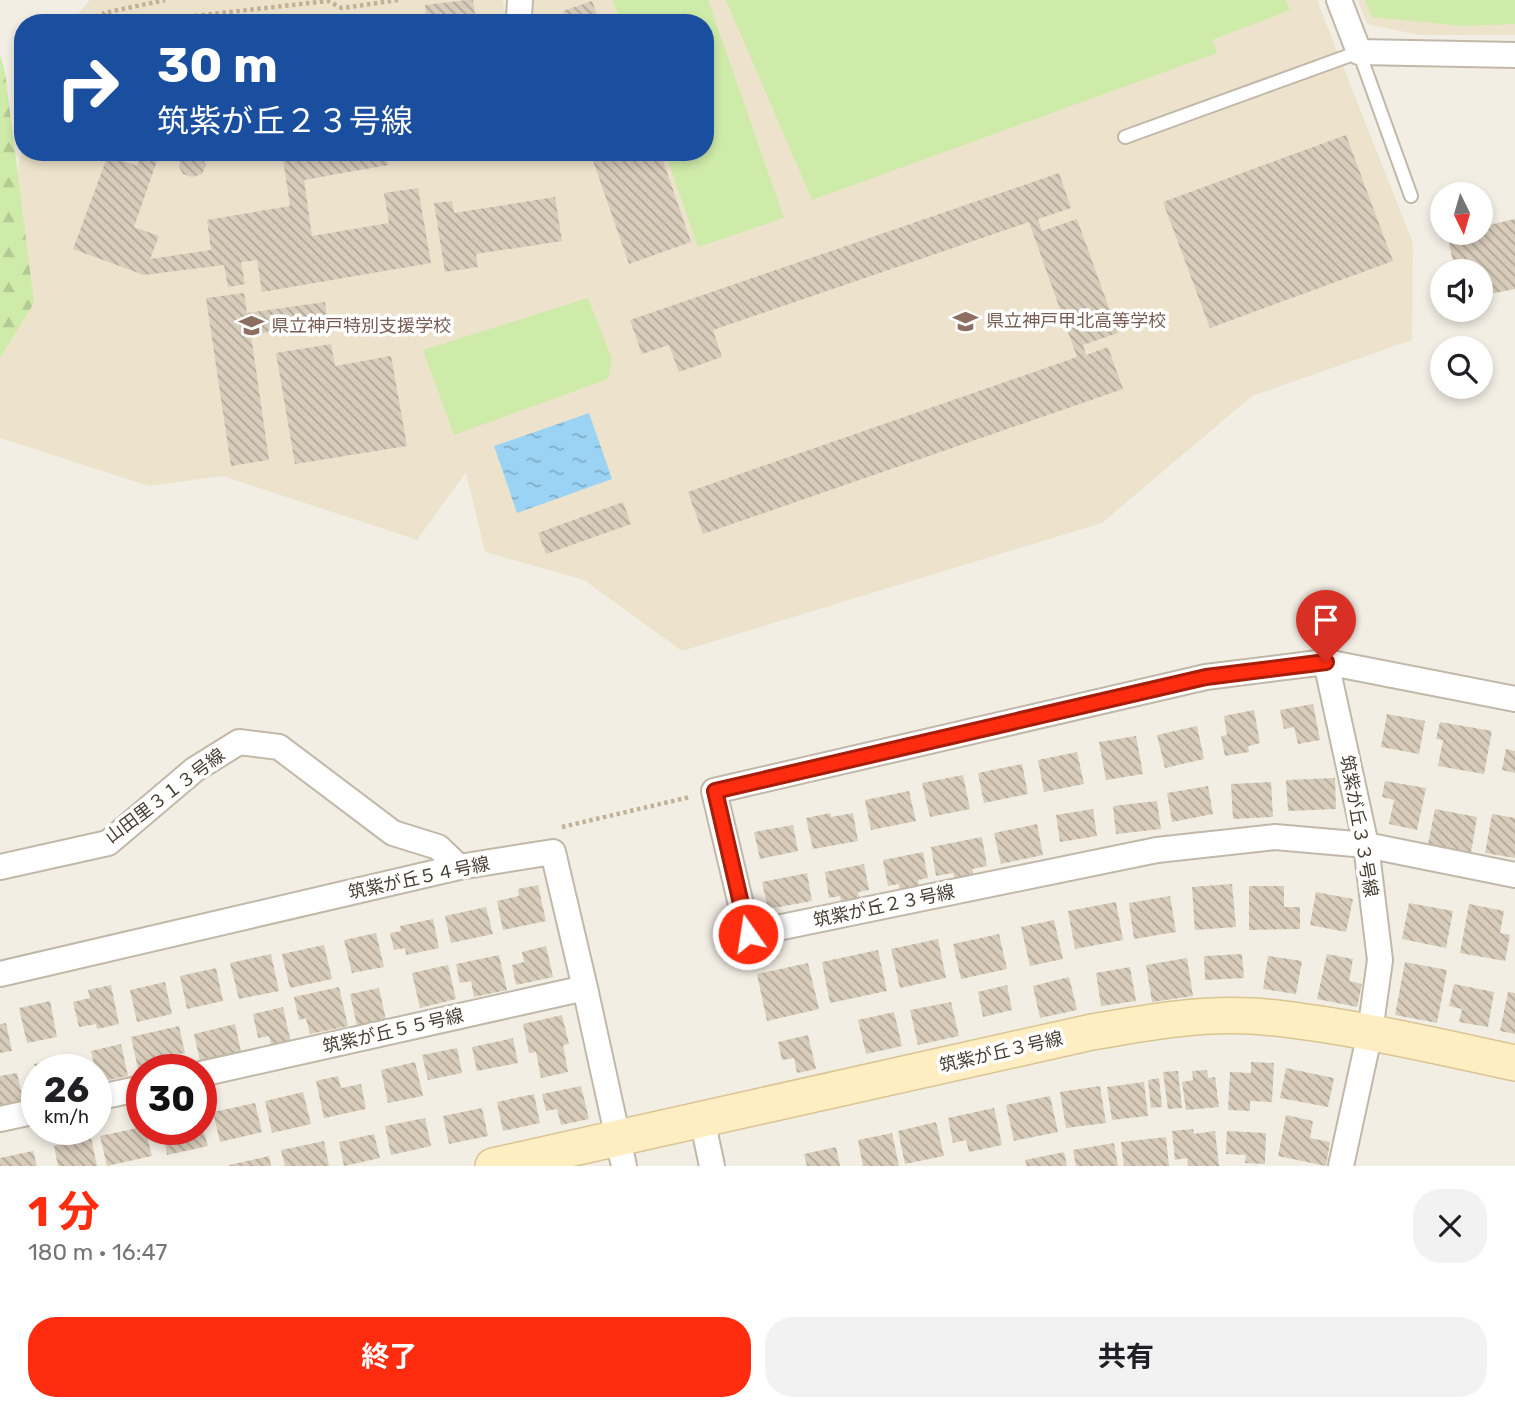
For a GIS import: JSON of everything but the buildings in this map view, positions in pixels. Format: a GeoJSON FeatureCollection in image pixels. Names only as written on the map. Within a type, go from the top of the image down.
{"type":"FeatureCollection","features":[{"type":"Feature","properties":{"kind":"street"},"geometry":{"type":"LineString","coordinates":[[1339,0],[1359,52],[1515,55]]}},
{"type":"Feature","properties":{"kind":"street"},"geometry":{"type":"LineString","coordinates":[[715,791],[1206,677],[1326,662],[1515,699]]}},
{"type":"Feature","properties":{"kind":"street","name":"筑紫が丘３３号線"},"geometry":{"type":"LineString","coordinates":[[1326,662],[1366,845],[1380,960],[1370,1032],[1341,1166]]}},
{"type":"Feature","properties":{"kind":"street","name":"山田里３１３号線"},"geometry":{"type":"LineString","coordinates":[[0,867],[108,843],[194,770],[239,742],[279,747],[393,833],[438,847],[459,867]]}},
{"type":"Feature","properties":{"kind":"street","name":"筑紫が丘２３号線"},"geometry":{"type":"LineString","coordinates":[[715,791],[748,934],[1157,850],[1275,837],[1366,845],[1515,875]]}},
{"type":"Feature","properties":{"kind":"street"},"geometry":{"type":"LineString","coordinates":[[553,852],[621,1152]]}},
{"type":"Feature","properties":{"kind":"street","name":"筑紫が丘５４号線"},"geometry":{"type":"LineString","coordinates":[[0,974],[459,867],[553,852]]}},
{"type":"Feature","properties":{"kind":"street","name":"筑紫が丘５５号線"},"geometry":{"type":"LineString","coordinates":[[217,1070],[585,988]]}},
{"type":"Feature","properties":{"kind":"street","name":"筑紫が丘３号線"},"geometry":{"type":"LineString","coordinates":[[493,1166],[621,1152],[702,1119],[1092,1032],[1162,1020],[1217,1016],[1283,1019],[1370,1032],[1515,1063]]}},
{"type":"Feature","properties":{"kind":"street"},"geometry":{"type":"LineString","coordinates":[[0,1119],[21,1114]]}},
{"type":"Feature","properties":{"kind":"street"},"geometry":{"type":"LineString","coordinates":[[702,1119],[712,1166]]}},
{"type":"Feature","properties":{"kind":"lane"},"geometry":{"type":"LineString","coordinates":[[1125,137],[1359,52],[1411,196]]}},
{"type":"Feature","properties":{"kind":"path"},"geometry":{"type":"LineString","coordinates":[[104,14],[163,0]]}},
{"type":"Feature","properties":{"kind":"path"},"geometry":{"type":"LineString","coordinates":[[212,14],[328,1],[342,8],[399,0]]}},
{"type":"Feature","properties":{"kind":"path"},"geometry":{"type":"LineString","coordinates":[[553,852],[552,830],[715,791]]}},
{"type":"Feature","properties":{"kind":"shaded area"},"geometry":{"type":"Polygon","coordinates":[[[90,0],[503,0],[505,14],[78,14],[90,0]]]}},
{"type":"Feature","properties":{"kind":"shaded area","name":"県立神戸甲北高等学校"},"geometry":{"type":"Polygon","coordinates":[[[534,0],[1317,0],[1413,243],[1412,340],[1252,396],[1102,523],[682,651],[584,580],[485,552],[466,472],[417,540],[223,476],[149,486],[0,438],[0,272],[19,161],[714,161],[714,14],[534,14],[534,0]]]}},
{"type":"Feature","properties":{"kind":"shaded area"},"geometry":{"type":"Polygon","coordinates":[[[1358,0],[1515,0],[1515,35],[1419,35],[1367,24],[1358,0]]]}},
{"type":"Feature","properties":{"kind":"green space"},"geometry":{"type":"Polygon","coordinates":[[[613,0],[708,0],[713,14],[618,14],[613,0]]]}},
{"type":"Feature","properties":{"kind":"green space"},"geometry":{"type":"Polygon","coordinates":[[[726,0],[1286,0],[1290,10],[1212,40],[1217,53],[812,200],[726,0]]]}},
{"type":"Feature","properties":{"kind":"green space"},"geometry":{"type":"Polygon","coordinates":[[[1365,0],[1515,0],[1515,24],[1462,26],[1372,17],[1365,0]]]}},
{"type":"Feature","properties":{"kind":"green space"},"geometry":{"type":"Polygon","coordinates":[[[714,17],[784,218],[698,247],[668,161],[714,161],[714,17]]]}},
{"type":"Feature","properties":{"kind":"green space"},"geometry":{"type":"Polygon","coordinates":[[[0,55],[5,72],[14,161],[16,161],[34,303],[0,358],[0,55]]]}},
{"type":"Feature","properties":{"kind":"green space"},"geometry":{"type":"Polygon","coordinates":[[[588,298],[612,359],[608,379],[454,435],[423,350],[588,298]]]}},
{"type":"Feature","properties":{"kind":"water"},"geometry":{"type":"Polygon","coordinates":[[[589,413],[612,479],[517,513],[494,446],[589,413]]]}},
{"type":"Feature","properties":{"kind":"place","name":"県立神戸甲北高等学校"},"geometry":{"type":"Point","coordinates":[966,321]}},
{"type":"Feature","properties":{"kind":"place","name":"県立神戸特別支援学校"},"geometry":{"type":"Point","coordinates":[251,326]}},
{"type":"Feature","properties":{"kind":"route"},"geometry":{"type":"LineString","coordinates":[[748,934],[715,791],[1206,677],[1326,662]]}}]}
